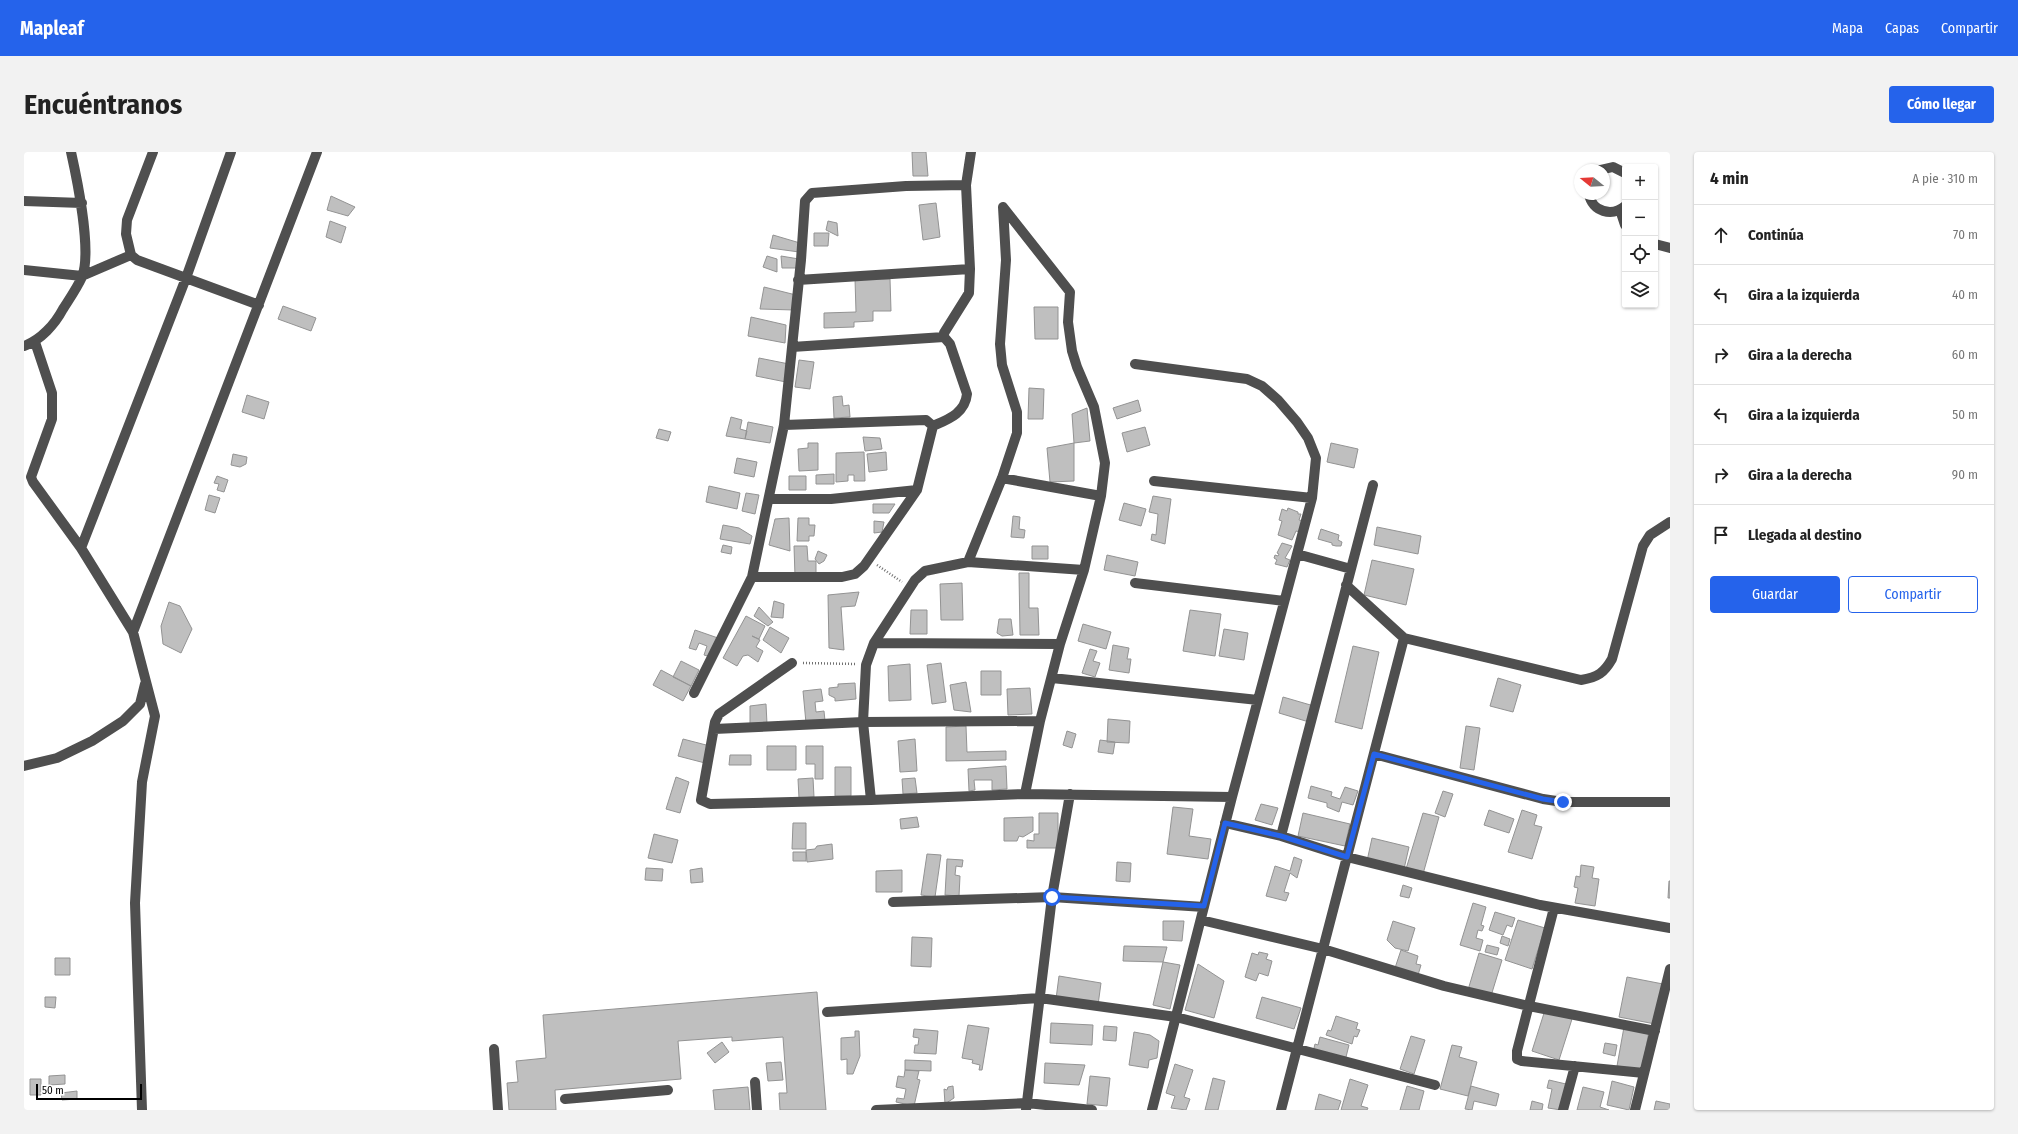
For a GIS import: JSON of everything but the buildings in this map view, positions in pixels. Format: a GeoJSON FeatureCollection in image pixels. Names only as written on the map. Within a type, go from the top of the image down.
{"type":"FeatureCollection","features":[{"type":"Feature","properties":{"kind":"street"},"geometry":{"type":"LineString","coordinates":[[24,346],[35,342],[58,319],[82,276],[85,262],[82,203],[71,152]]}},
{"type":"Feature","properties":{"kind":"street"},"geometry":{"type":"LineString","coordinates":[[127,257],[127,220],[153,152]]}},
{"type":"Feature","properties":{"kind":"street"},"geometry":{"type":"LineString","coordinates":[[81,548],[186,278],[231,152]]}},
{"type":"Feature","properties":{"kind":"street"},"geometry":{"type":"LineString","coordinates":[[133,632],[317,152]]}},
{"type":"Feature","properties":{"kind":"street"},"geometry":{"type":"LineString","coordinates":[[944,337],[944,333],[969,293],[970,269],[966,185],[971,152]]}},
{"type":"Feature","properties":{"kind":"street"},"geometry":{"type":"LineString","coordinates":[[1610,168],[1622,172]]}},
{"type":"Feature","properties":{"kind":"street"},"geometry":{"type":"LineString","coordinates":[[694,693],[752,577],[784,425],[798,280],[803,208],[805,201],[812,193],[906,186],[966,185]]}},
{"type":"Feature","properties":{"kind":"street"},"geometry":{"type":"LineString","coordinates":[[1591,200],[1597,208],[1608,212],[1622,208]]}},
{"type":"Feature","properties":{"kind":"street"},"geometry":{"type":"LineString","coordinates":[[24,201],[82,203]]}},
{"type":"Feature","properties":{"kind":"street"},"geometry":{"type":"LineString","coordinates":[[968,562],[1002,478],[1017,433],[1017,412],[1002,365],[1000,344],[1006,260],[1003,207],[1070,292],[1068,322],[1072,351],[1094,407],[1105,463],[1101,496],[1084,570],[1060,644],[1040,721],[1025,794]]}},
{"type":"Feature","properties":{"kind":"street"},"geometry":{"type":"LineString","coordinates":[[1658,245],[1670,248]]}},
{"type":"Feature","properties":{"kind":"street"},"geometry":{"type":"LineString","coordinates":[[24,270],[82,276],[127,257],[259,305]]}},
{"type":"Feature","properties":{"kind":"street"},"geometry":{"type":"LineString","coordinates":[[798,280],[970,269]]}},
{"type":"Feature","properties":{"kind":"street"},"geometry":{"type":"LineString","coordinates":[[792,347],[944,337]]}},
{"type":"Feature","properties":{"kind":"street"},"geometry":{"type":"LineString","coordinates":[[933,426],[958,414],[966,403],[967,394],[950,344],[944,337]]}},
{"type":"Feature","properties":{"kind":"street"},"geometry":{"type":"LineString","coordinates":[[35,342],[52,393],[52,419],[31,477],[81,548],[133,632],[155,716],[142,782],[136,903],[142,1110]]}},
{"type":"Feature","properties":{"kind":"street"},"geometry":{"type":"LineString","coordinates":[[1135,364],[1247,379],[1262,386],[1298,422],[1308,438],[1316,458],[1312,498],[1225,823],[1152,1110]]}},
{"type":"Feature","properties":{"kind":"street"},"geometry":{"type":"LineString","coordinates":[[784,425],[926,420],[933,426]]}},
{"type":"Feature","properties":{"kind":"street"},"geometry":{"type":"LineString","coordinates":[[752,577],[842,577],[855,574],[869,559],[917,490],[933,426]]}},
{"type":"Feature","properties":{"kind":"street"},"geometry":{"type":"LineString","coordinates":[[1002,478],[1101,496]]}},
{"type":"Feature","properties":{"kind":"street"},"geometry":{"type":"LineString","coordinates":[[1154,481],[1312,498]]}},
{"type":"Feature","properties":{"kind":"street"},"geometry":{"type":"LineString","coordinates":[[1281,836],[1373,485]]}},
{"type":"Feature","properties":{"kind":"street"},"geometry":{"type":"LineString","coordinates":[[768,499],[831,499],[917,490]]}},
{"type":"Feature","properties":{"kind":"street"},"geometry":{"type":"LineString","coordinates":[[1346,585],[1404,638],[1582,680],[1594,678],[1604,672],[1612,659],[1643,546],[1650,535],[1670,522]]}},
{"type":"Feature","properties":{"kind":"street"},"geometry":{"type":"LineString","coordinates":[[1297,554],[1350,569]]}},
{"type":"Feature","properties":{"kind":"street"},"geometry":{"type":"LineString","coordinates":[[871,800],[862,722],[866,665],[874,643],[911,588],[925,571],[968,562],[1084,570]]}},
{"type":"Feature","properties":{"kind":"street"},"geometry":{"type":"LineString","coordinates":[[1135,583],[1284,601]]}},
{"type":"Feature","properties":{"kind":"street"},"geometry":{"type":"LineString","coordinates":[[1281,1110],[1404,638]]}},
{"type":"Feature","properties":{"kind":"street"},"geometry":{"type":"LineString","coordinates":[[874,643],[1060,644]]}},
{"type":"Feature","properties":{"kind":"street"},"geometry":{"type":"LineString","coordinates":[[792,663],[719,714],[714,729],[700,800],[705,803],[871,800],[1025,794],[1232,797]]}},
{"type":"Feature","properties":{"kind":"street"},"geometry":{"type":"LineString","coordinates":[[1052,678],[1258,700]]}},
{"type":"Feature","properties":{"kind":"street"},"geometry":{"type":"LineString","coordinates":[[24,766],[57,758],[92,741],[123,721],[140,704],[145,682]]}},
{"type":"Feature","properties":{"kind":"street"},"geometry":{"type":"LineString","coordinates":[[714,729],[862,722],[1040,721]]}},
{"type":"Feature","properties":{"kind":"street"},"geometry":{"type":"LineString","coordinates":[[1374,754],[1543,799],[1563,802],[1670,802]]}},
{"type":"Feature","properties":{"kind":"street"},"geometry":{"type":"LineString","coordinates":[[1027,1106],[1052,897],[1070,794]]}},
{"type":"Feature","properties":{"kind":"street"},"geometry":{"type":"LineString","coordinates":[[1225,823],[1281,836],[1347,857],[1554,908],[1670,928]]}},
{"type":"Feature","properties":{"kind":"street"},"geometry":{"type":"LineString","coordinates":[[893,902],[1052,897],[1204,906]]}},
{"type":"Feature","properties":{"kind":"street"},"geometry":{"type":"LineString","coordinates":[[1554,908],[1517,1051],[1518,1059],[1522,1061],[1644,1073]]}},
{"type":"Feature","properties":{"kind":"street"},"geometry":{"type":"LineString","coordinates":[[1201,920],[1323,949],[1444,986],[1528,1006],[1655,1031]]}},
{"type":"Feature","properties":{"kind":"street"},"geometry":{"type":"LineString","coordinates":[[1635,1110],[1670,969]]}},
{"type":"Feature","properties":{"kind":"street"},"geometry":{"type":"LineString","coordinates":[[827,1012],[1040,998],[1176,1017],[1435,1085]]}},
{"type":"Feature","properties":{"kind":"street"},"geometry":{"type":"LineString","coordinates":[[494,1049],[498,1110]]}},
{"type":"Feature","properties":{"kind":"street"},"geometry":{"type":"LineString","coordinates":[[1564,1110],[1575,1066]]}},
{"type":"Feature","properties":{"kind":"street"},"geometry":{"type":"LineString","coordinates":[[756,1082],[757,1110]]}},
{"type":"Feature","properties":{"kind":"street"},"geometry":{"type":"LineString","coordinates":[[565,1099],[668,1090]]}},
{"type":"Feature","properties":{"kind":"street"},"geometry":{"type":"LineString","coordinates":[[876,1110],[1027,1106],[1092,1110]]}},
{"type":"Feature","properties":{"kind":"path"},"geometry":{"type":"LineString","coordinates":[[869,559],[911,588]]}},
{"type":"Feature","properties":{"kind":"path"},"geometry":{"type":"LineString","coordinates":[[792,663],[866,665]]}},
{"type":"Feature","properties":{"kind":"route"},"geometry":{"type":"LineString","coordinates":[[1052,897],[1204,906],[1225,823],[1281,836],[1347,857],[1374,754],[1543,799],[1563,802]]}}]}
